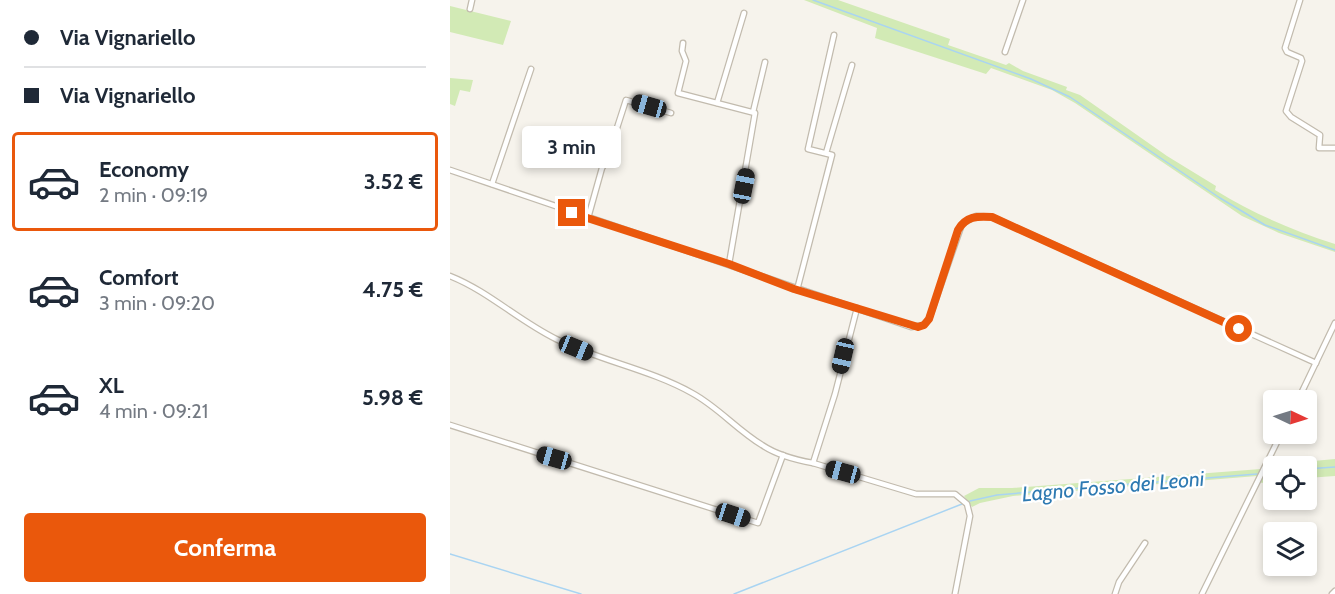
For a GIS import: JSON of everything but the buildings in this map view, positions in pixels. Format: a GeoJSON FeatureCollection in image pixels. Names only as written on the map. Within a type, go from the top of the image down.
{"type":"FeatureCollection","features":[{"type":"Feature","properties":{"kind":"street"},"geometry":{"type":"LineString","coordinates":[[470,9],[472,0]]}},
{"type":"Feature","properties":{"kind":"street"},"geometry":{"type":"LineString","coordinates":[[1005,52],[1023,0]]}},
{"type":"Feature","properties":{"kind":"street"},"geometry":{"type":"LineString","coordinates":[[1300,0],[1285,48],[1287,52],[1302,61],[1287,111],[1291,117],[1320,135],[1320,147],[1335,148]]}},
{"type":"Feature","properties":{"kind":"street"},"geometry":{"type":"LineString","coordinates":[[717,103],[744,13]]}},
{"type":"Feature","properties":{"kind":"street"},"geometry":{"type":"LineString","coordinates":[[797,290],[832,155],[808,149],[834,35]]}},
{"type":"Feature","properties":{"kind":"street"},"geometry":{"type":"LineString","coordinates":[[683,43],[682,51],[686,61],[678,93],[753,112]]}},
{"type":"Feature","properties":{"kind":"street"},"geometry":{"type":"LineString","coordinates":[[729,264],[753,137],[755,113],[753,112],[765,62]]}},
{"type":"Feature","properties":{"kind":"street"},"geometry":{"type":"LineString","coordinates":[[826,153],[852,65]]}},
{"type":"Feature","properties":{"kind":"street"},"geometry":{"type":"LineString","coordinates":[[492,184],[531,69]]}},
{"type":"Feature","properties":{"kind":"street"},"geometry":{"type":"LineString","coordinates":[[588,218],[602,168],[626,100],[671,113]]}},
{"type":"Feature","properties":{"kind":"street"},"geometry":{"type":"LineString","coordinates":[[450,170],[911,327],[924,325],[929,319],[958,230],[969,219],[976,216],[992,217],[1316,363]]}},
{"type":"Feature","properties":{"kind":"street"},"geometry":{"type":"LineString","coordinates":[[450,276],[471,286],[519,318],[558,340],[591,354],[665,379],[695,394],[760,444],[783,455],[916,494],[950,493],[963,500],[967,504],[970,516],[955,594]]}},
{"type":"Feature","properties":{"kind":"street"},"geometry":{"type":"LineString","coordinates":[[813,463],[833,403],[857,308]]}},
{"type":"Feature","properties":{"kind":"street"},"geometry":{"type":"LineString","coordinates":[[1303,390],[1335,323]]}},
{"type":"Feature","properties":{"kind":"street"},"geometry":{"type":"LineString","coordinates":[[450,425],[758,523],[763,516],[783,455]]}},
{"type":"Feature","properties":{"kind":"street"},"geometry":{"type":"LineString","coordinates":[[1202,594],[1276,444]]}},
{"type":"Feature","properties":{"kind":"street"},"geometry":{"type":"LineString","coordinates":[[1115,594],[1119,582],[1145,543]]}},
{"type":"Feature","properties":{"kind":"green space"},"geometry":{"type":"Polygon","coordinates":[[[804,0],[838,0],[950,39],[948,45],[1006,65],[1009,63],[1023,71],[1067,87],[1066,90],[1080,95],[1167,156],[1216,186],[1215,190],[1274,221],[1335,244],[1335,252],[1279,233],[1242,216],[1075,103],[1052,90],[991,68],[986,74],[875,38],[877,28],[804,0]]]}},
{"type":"Feature","properties":{"kind":"green space"},"geometry":{"type":"Polygon","coordinates":[[[450,6],[511,21],[503,45],[450,32],[450,6]]]}},
{"type":"Feature","properties":{"kind":"green space"},"geometry":{"type":"Polygon","coordinates":[[[450,78],[473,80],[470,92],[460,90],[455,106],[450,104],[450,78]]]}},
{"type":"Feature","properties":{"kind":"green space"},"geometry":{"type":"Polygon","coordinates":[[[1335,459],[1335,476],[1317,477],[1317,461],[1335,459]]]}},
{"type":"Feature","properties":{"kind":"green space"},"geometry":{"type":"Polygon","coordinates":[[[1261,469],[1257,476],[1013,496],[972,507],[964,496],[979,488],[1012,488],[1261,469]]]}},
{"type":"Feature","properties":{"kind":"waterway"},"geometry":{"type":"LineString","coordinates":[[813,0],[1031,79],[1070,97],[1220,198],[1265,225],[1335,250]]}},
{"type":"Feature","properties":{"kind":"waterway","name":"Lagno Fosso dei Leoni"},"geometry":{"type":"LineString","coordinates":[[1317,468],[1335,467]]}},
{"type":"Feature","properties":{"kind":"waterway","name":"Lagno Fosso dei Leoni"},"geometry":{"type":"LineString","coordinates":[[970,501],[997,495],[1257,474]]}},
{"type":"Feature","properties":{"kind":"waterway","name":"Lagno Fosso dei Leoni"},"geometry":{"type":"LineString","coordinates":[[734,594],[962,504]]}},
{"type":"Feature","properties":{"kind":"waterway","name":"Lagno Fosso dei Leoni"},"geometry":{"type":"LineString","coordinates":[[450,554],[581,594]]}},
{"type":"Feature","properties":{"kind":"route"},"geometry":{"type":"LineString","coordinates":[[572,213],[911,327],[924,325],[929,319],[958,230],[962,224],[976,216],[992,217],[1239,329]]}}]}
